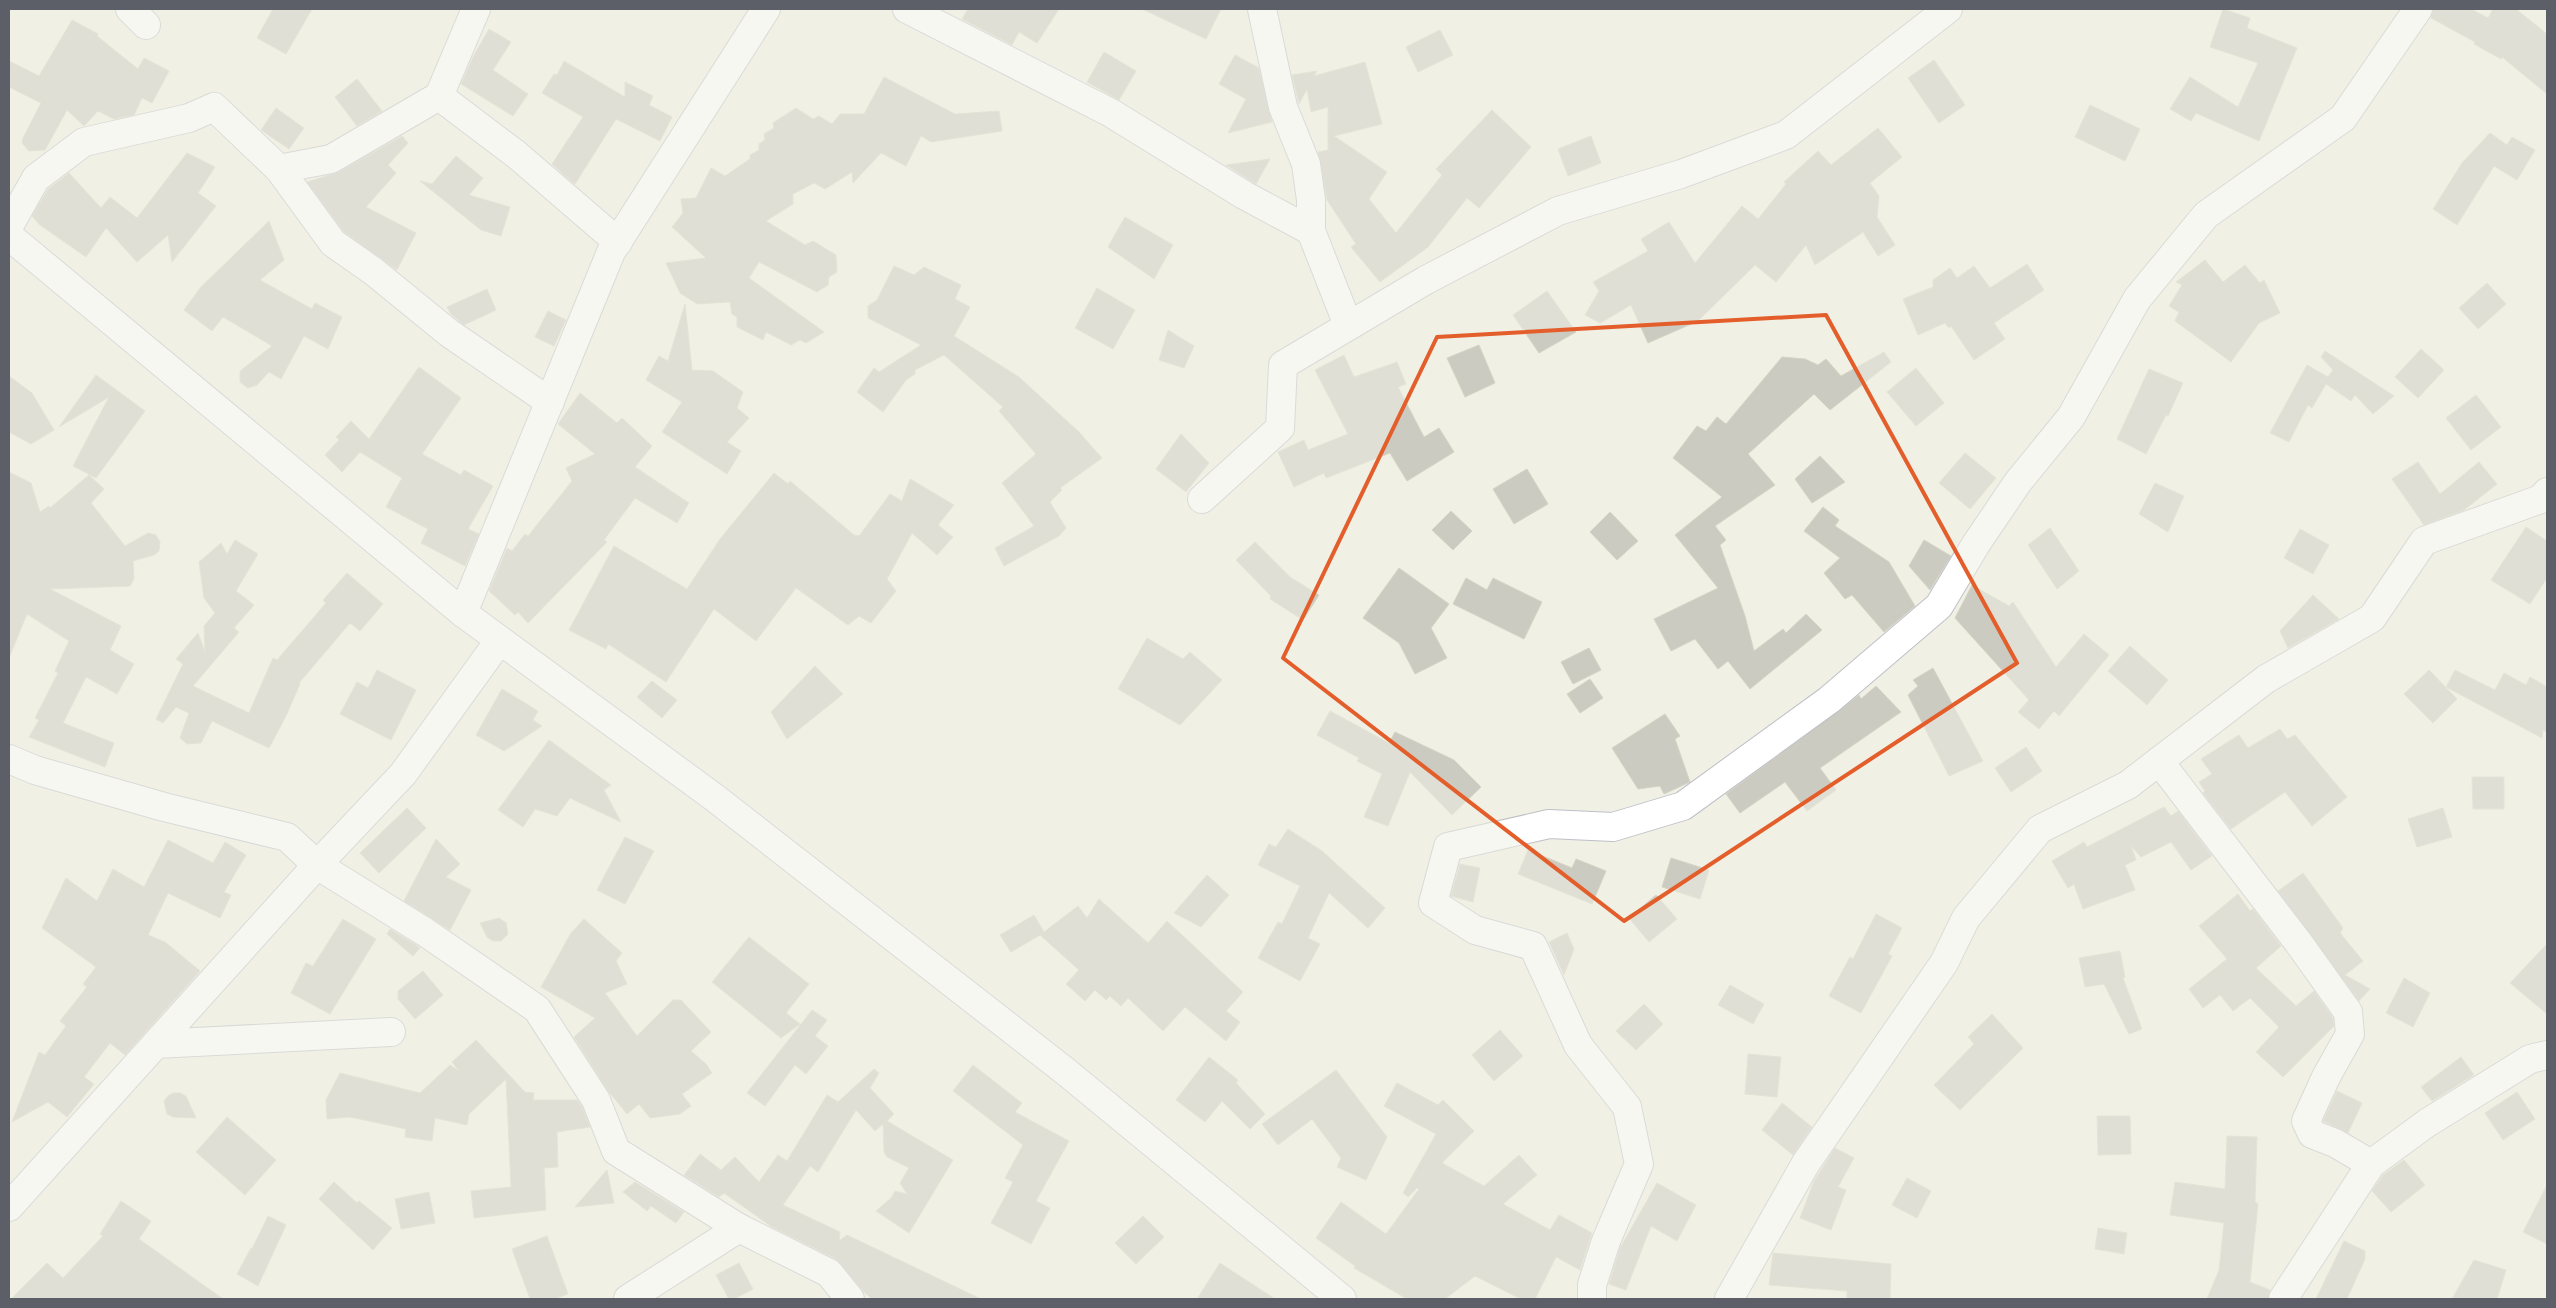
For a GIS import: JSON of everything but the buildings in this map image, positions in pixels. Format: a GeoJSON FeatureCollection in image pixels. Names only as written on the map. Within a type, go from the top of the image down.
{"type":"FeatureCollection","features":[{"type":"Feature","properties":{"kind":"street"},"geometry":{"type":"LineString","coordinates":[[279,169],[331,160],[439,96],[476,9]]}},
{"type":"Feature","properties":{"kind":"street"},"geometry":{"type":"LineString","coordinates":[[463,613],[611,252],[766,9]]}},
{"type":"Feature","properties":{"kind":"street"},"geometry":{"type":"LineString","coordinates":[[907,9],[1111,113],[1244,195],[1311,231]]}},
{"type":"Feature","properties":{"kind":"street"},"geometry":{"type":"LineString","coordinates":[[1262,9],[1283,107],[1306,164],[1311,200],[1311,231],[1348,325]]}},
{"type":"Feature","properties":{"kind":"street"},"geometry":{"type":"LineString","coordinates":[[1202,499],[1280,428],[1283,365],[1426,280],[1558,211],[1681,174],[1786,135],[1948,9]]}},
{"type":"Feature","properties":{"kind":"street"},"geometry":{"type":"LineString","coordinates":[[1592,1299],[1592,1285],[1606,1241],[1639,1164],[1628,1107],[1578,1045],[1534,946],[1475,930],[1433,903],[1448,847],[1549,824],[1613,827],[1683,806],[1829,700],[1939,606],[1976,544],[2018,482],[2071,418],[2137,299],[2206,215],[2343,118],[2418,9]]}},
{"type":"Feature","properties":{"kind":"street"},"geometry":{"type":"LineString","coordinates":[[439,96],[517,155],[618,242]]}},
{"type":"Feature","properties":{"kind":"street"},"geometry":{"type":"LineString","coordinates":[[9,226],[36,178],[84,142],[189,118],[214,107],[279,169],[333,243],[373,271],[449,333],[550,402]]}},
{"type":"Feature","properties":{"kind":"street"},"geometry":{"type":"LineString","coordinates":[[9,236],[463,613],[715,798],[1050,1059],[1342,1299]]}},
{"type":"Feature","properties":{"kind":"street"},"geometry":{"type":"LineString","coordinates":[[1729,1299],[1806,1163],[1944,963],[1966,918],[2040,829],[2128,785],[2266,679],[2372,618],[2424,541],[2541,499],[2547,492]]}},
{"type":"Feature","properties":{"kind":"street"},"geometry":{"type":"LineString","coordinates":[[9,1207],[317,865],[403,774],[500,641]]}},
{"type":"Feature","properties":{"kind":"street"},"geometry":{"type":"LineString","coordinates":[[9,759],[34,770],[164,807],[287,837],[317,865],[425,932],[536,1009],[596,1100],[616,1151],[739,1228],[829,1273],[850,1299]]}},
{"type":"Feature","properties":{"kind":"street"},"geometry":{"type":"LineString","coordinates":[[2159,761],[2298,942],[2348,1012],[2350,1034],[2326,1077],[2306,1121],[2312,1134],[2335,1143],[2371,1164]]}},
{"type":"Feature","properties":{"kind":"street"},"geometry":{"type":"LineString","coordinates":[[156,1044],[390,1032]]}},
{"type":"Feature","properties":{"kind":"street"},"geometry":{"type":"LineString","coordinates":[[2283,1299],[2371,1164],[2427,1123],[2530,1060],[2547,1055]]}},
{"type":"Feature","properties":{"kind":"street"},"geometry":{"type":"LineString","coordinates":[[628,1299],[739,1228]]}},
{"type":"Feature","properties":{"kind":"highlighted area"},"geometry":{"type":"Polygon","coordinates":[[[1826,315],[2017,663],[1624,921],[1283,658],[1437,337],[1826,315]]]}}]}
